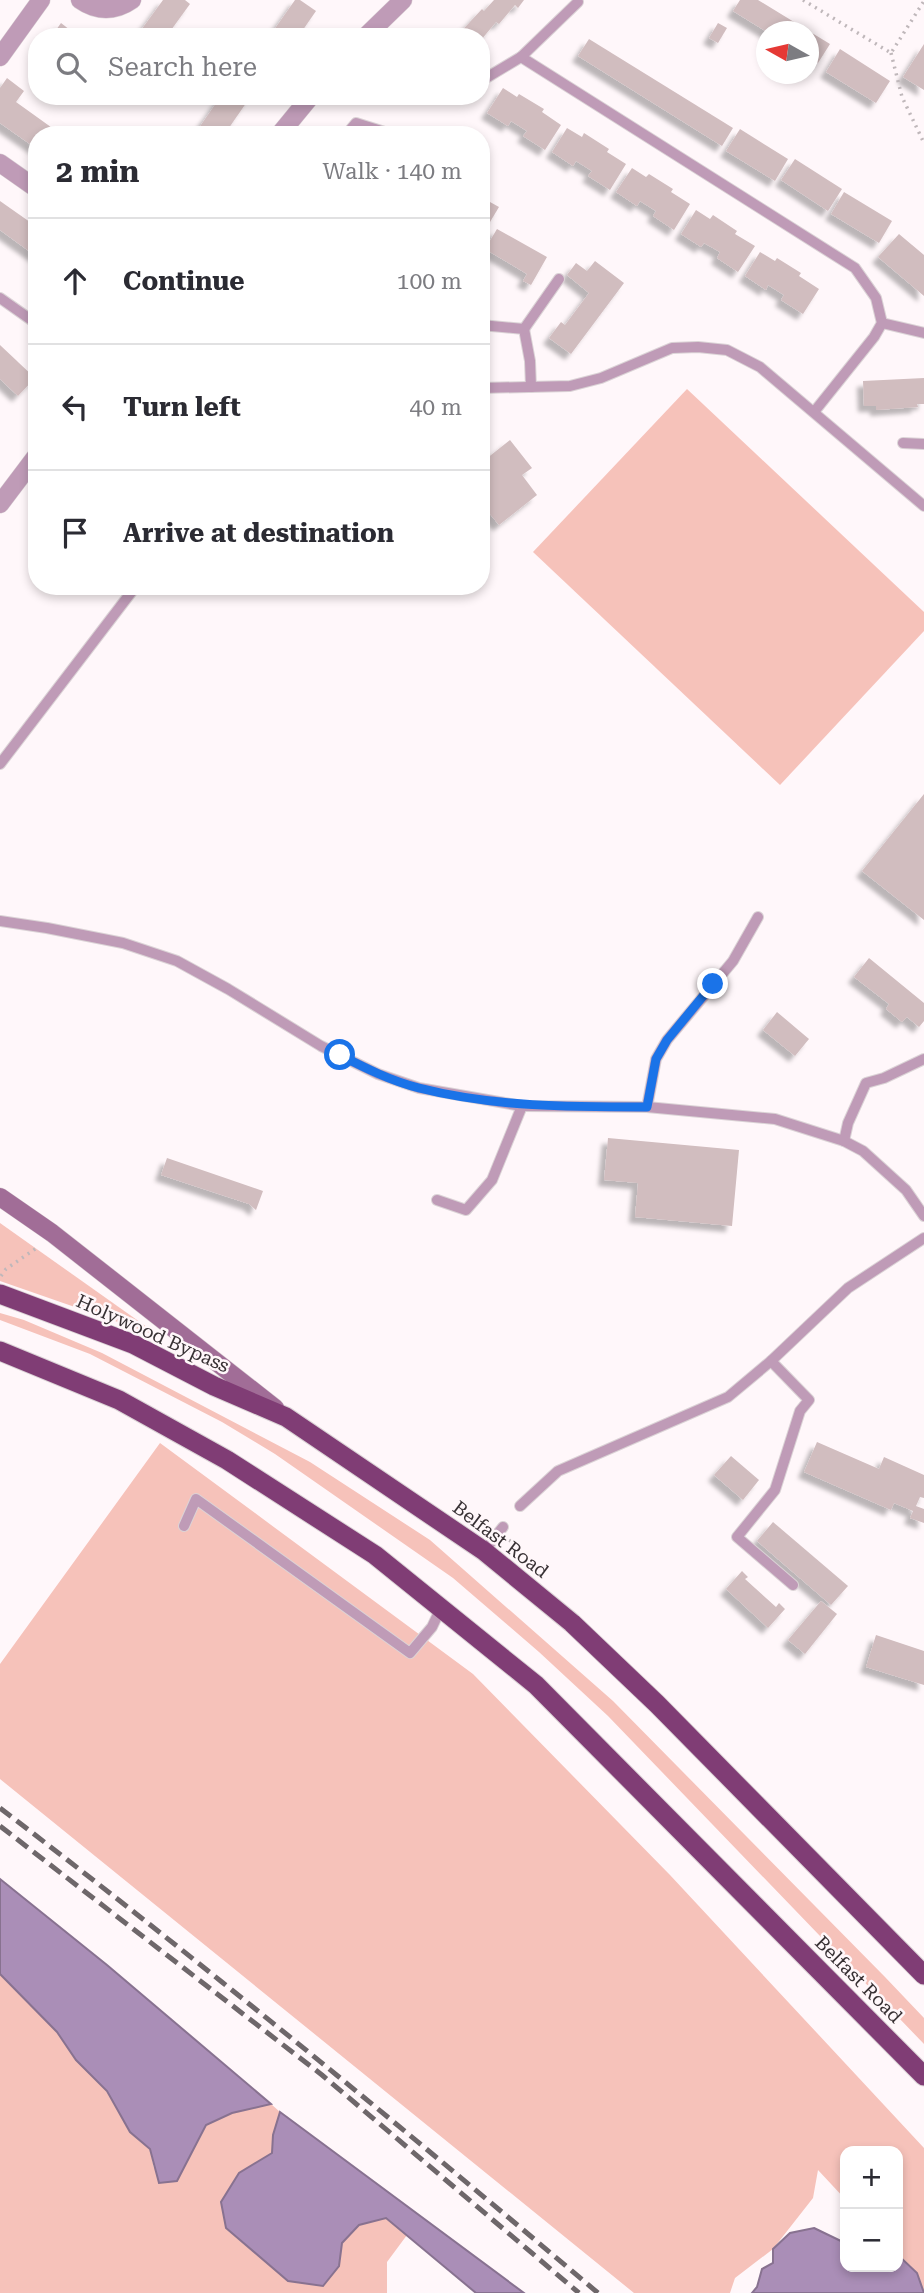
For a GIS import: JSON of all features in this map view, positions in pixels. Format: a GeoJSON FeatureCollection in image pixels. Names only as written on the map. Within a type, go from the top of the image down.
{"type":"FeatureCollection","features":[{"type":"Feature","properties":{"kind":"highway","name":"Holywood Bypass"},"geometry":{"type":"LineString","coordinates":[[0,1294],[133,1344],[214,1386],[286,1417]]}},
{"type":"Feature","properties":{"kind":"highway","name":"Belfast Road"},"geometry":{"type":"LineString","coordinates":[[0,1351],[119,1400],[254,1477],[375,1555],[536,1685],[924,2076]]}},
{"type":"Feature","properties":{"kind":"highway","name":"Belfast Road"},"geometry":{"type":"LineString","coordinates":[[286,1417],[484,1551],[572,1623],[657,1704],[924,1975]]}},
{"type":"Feature","properties":{"kind":"main road","name":"Belfast Road"},"geometry":{"type":"LineString","coordinates":[[0,1197],[52,1233],[286,1417]]}},
{"type":"Feature","properties":{"kind":"street"},"geometry":{"type":"LineString","coordinates":[[0,57],[41,0]]}},
{"type":"Feature","properties":{"kind":"street"},"geometry":{"type":"LineString","coordinates":[[80,0],[91,7],[107,10],[124,6],[132,0]]}},
{"type":"Feature","properties":{"kind":"street"},"geometry":{"type":"LineString","coordinates":[[374,28],[403,0]]}},
{"type":"Feature","properties":{"kind":"street"},"geometry":{"type":"LineString","coordinates":[[286,126],[304,105]]}},
{"type":"Feature","properties":{"kind":"street"},"geometry":{"type":"LineString","coordinates":[[0,163],[28,183]]}},
{"type":"Feature","properties":{"kind":"street"},"geometry":{"type":"LineString","coordinates":[[0,504],[28,467]]}},
{"type":"Feature","properties":{"kind":"lane"},"geometry":{"type":"LineString","coordinates":[[490,76],[521,57],[578,2]]}},
{"type":"Feature","properties":{"kind":"lane"},"geometry":{"type":"LineString","coordinates":[[521,57],[855,268],[876,298],[882,323],[874,337],[814,412]]}},
{"type":"Feature","properties":{"kind":"lane"},"geometry":{"type":"LineString","coordinates":[[531,387],[530,360],[524,329],[559,279]]}},
{"type":"Feature","properties":{"kind":"lane"},"geometry":{"type":"LineString","coordinates":[[0,298],[28,318]]}},
{"type":"Feature","properties":{"kind":"lane"},"geometry":{"type":"LineString","coordinates":[[882,323],[924,333]]}},
{"type":"Feature","properties":{"kind":"lane"},"geometry":{"type":"LineString","coordinates":[[490,327],[524,329]]}},
{"type":"Feature","properties":{"kind":"lane"},"geometry":{"type":"LineString","coordinates":[[490,388],[570,386],[601,378],[672,348],[727,350],[760,367],[924,506]]}},
{"type":"Feature","properties":{"kind":"lane"},"geometry":{"type":"LineString","coordinates":[[903,443],[924,444]]}},
{"type":"Feature","properties":{"kind":"lane"},"geometry":{"type":"LineString","coordinates":[[0,764],[129,595]]}},
{"type":"Feature","properties":{"kind":"lane"},"geometry":{"type":"LineString","coordinates":[[647,1107],[656,1059],[661,1049],[733,961],[758,917]]}},
{"type":"Feature","properties":{"kind":"lane"},"geometry":{"type":"LineString","coordinates":[[0,921],[123,943],[177,961],[321,1046],[378,1074],[418,1088],[522,1106],[647,1107],[775,1119],[844,1141],[863,1151],[905,1191],[924,1216]]}},
{"type":"Feature","properties":{"kind":"lane"},"geometry":{"type":"LineString","coordinates":[[844,1141],[848,1123],[866,1083],[884,1078],[924,1059]]}},
{"type":"Feature","properties":{"kind":"lane"},"geometry":{"type":"LineString","coordinates":[[437,1200],[466,1210],[492,1180],[522,1106]]}},
{"type":"Feature","properties":{"kind":"lane"},"geometry":{"type":"LineString","coordinates":[[520,1506],[558,1471],[728,1397],[771,1361],[848,1288],[924,1238]]}},
{"type":"Feature","properties":{"kind":"lane"},"geometry":{"type":"LineString","coordinates":[[771,1361],[809,1400],[800,1411],[775,1490],[737,1537],[793,1585]]}},
{"type":"Feature","properties":{"kind":"lane"},"geometry":{"type":"LineString","coordinates":[[184,1526],[196,1499],[410,1653],[432,1627],[441,1608]]}},
{"type":"Feature","properties":{"kind":"lane"},"geometry":{"type":"LineString","coordinates":[[484,1551],[503,1527]]}},
{"type":"Feature","properties":{"kind":"path"},"geometry":{"type":"LineString","coordinates":[[803,0],[891,53],[902,97],[924,143]]}},
{"type":"Feature","properties":{"kind":"path"},"geometry":{"type":"LineString","coordinates":[[891,53],[924,1]]}},
{"type":"Feature","properties":{"kind":"path"},"geometry":{"type":"LineString","coordinates":[[0,1278],[6,1269],[32,1253],[52,1233]]}},
{"type":"Feature","properties":{"kind":"shaded area"},"geometry":{"type":"Polygon","coordinates":[[[687,389],[924,612],[924,631],[780,785],[533,552],[687,389]]]}},
{"type":"Feature","properties":{"kind":"shaded area"},"geometry":{"type":"Polygon","coordinates":[[[0,1223],[161,1337],[0,1281],[0,1223]]]}},
{"type":"Feature","properties":{"kind":"shaded area"},"geometry":{"type":"Polygon","coordinates":[[[0,1313],[24,1320],[102,1353],[310,1462],[430,1540],[613,1701],[885,1977],[924,2018],[924,2044],[608,1716],[453,1578],[275,1454],[222,1422],[90,1354],[0,1320],[0,1313]]]}},
{"type":"Feature","properties":{"kind":"shaded area"},"geometry":{"type":"Polygon","coordinates":[[[160,1443],[473,1674],[670,1875],[924,2148],[924,2293],[917,2273],[903,2260],[903,2146],[840,2146],[840,2194],[818,2170],[813,2198],[773,2249],[735,2278],[730,2293],[634,2293],[0,1779],[0,1664],[160,1443]]]}},
{"type":"Feature","properties":{"kind":"shaded area"},"geometry":{"type":"Polygon","coordinates":[[[0,1879],[107,1965],[271,2104],[232,2113],[206,2125],[177,2181],[159,2183],[150,2149],[130,2132],[107,2091],[76,2060],[57,2032],[0,1974],[0,1879]]]}},
{"type":"Feature","properties":{"kind":"shaded area"},"geometry":{"type":"Polygon","coordinates":[[[0,1974],[57,2032],[76,2060],[107,2091],[130,2132],[150,2149],[154,2168],[177,2181],[206,2125],[232,2113],[271,2104],[280,2112],[273,2135],[272,2153],[239,2173],[221,2202],[339,2266],[342,2243],[359,2225],[386,2218],[407,2235],[387,2262],[387,2293],[0,2293],[0,1974]]]}},
{"type":"Feature","properties":{"kind":"shaded area"},"geometry":{"type":"Polygon","coordinates":[[[280,2112],[524,2293],[476,2293],[386,2218],[359,2225],[342,2243],[339,2266],[323,2286],[288,2281],[226,2228],[221,2202],[239,2173],[272,2153],[273,2135],[280,2112]]]}},
{"type":"Feature","properties":{"kind":"shaded area"},"geometry":{"type":"Polygon","coordinates":[[[814,2228],[840,2241],[840,2272],[903,2272],[903,2260],[917,2273],[924,2293],[752,2293],[757,2287],[762,2269],[773,2263],[773,2249],[790,2233],[814,2228]]]}},
{"type":"Feature","properties":{"kind":"building"},"geometry":{"type":"Polygon","coordinates":[[[163,0],[185,0],[190,4],[173,28],[143,28],[163,0]]]}},
{"type":"Feature","properties":{"kind":"building"},"geometry":{"type":"Polygon","coordinates":[[[295,0],[300,0],[316,11],[304,28],[275,28],[295,0]]]}},
{"type":"Feature","properties":{"kind":"building"},"geometry":{"type":"Polygon","coordinates":[[[494,0],[524,0],[518,8],[515,5],[499,24],[496,22],[490,29],[464,28],[482,9],[484,11],[494,0]]]}},
{"type":"Feature","properties":{"kind":"building"},"geometry":{"type":"Polygon","coordinates":[[[740,0],[758,0],[792,21],[756,21],[756,25],[733,11],[740,0]]]}},
{"type":"Feature","properties":{"kind":"building"},"geometry":{"type":"Polygon","coordinates":[[[718,23],[727,28],[718,43],[709,38],[718,23]]]}},
{"type":"Feature","properties":{"kind":"building"},"geometry":{"type":"Polygon","coordinates":[[[819,37],[830,44],[819,61],[819,37]]]}},
{"type":"Feature","properties":{"kind":"building"},"geometry":{"type":"Polygon","coordinates":[[[589,39],[733,128],[722,146],[578,56],[589,39]]]}},
{"type":"Feature","properties":{"kind":"building"},"geometry":{"type":"Polygon","coordinates":[[[924,44],[924,90],[903,77],[924,44]]]}},
{"type":"Feature","properties":{"kind":"building"},"geometry":{"type":"Polygon","coordinates":[[[840,49],[890,81],[876,103],[826,72],[840,49]]]}},
{"type":"Feature","properties":{"kind":"building"},"geometry":{"type":"Polygon","coordinates":[[[7,78],[24,91],[16,102],[49,126],[28,126],[28,143],[0,123],[0,88],[7,78]]]}},
{"type":"Feature","properties":{"kind":"building"},"geometry":{"type":"Polygon","coordinates":[[[503,88],[544,109],[542,112],[561,125],[545,150],[523,136],[527,131],[511,121],[508,126],[487,113],[503,88]]]}},
{"type":"Feature","properties":{"kind":"building"},"geometry":{"type":"Polygon","coordinates":[[[215,105],[245,105],[230,126],[200,126],[215,105]]]}},
{"type":"Feature","properties":{"kind":"building"},"geometry":{"type":"Polygon","coordinates":[[[567,128],[582,137],[584,133],[626,164],[610,190],[588,176],[592,171],[576,161],[573,166],[552,152],[567,128]]]}},
{"type":"Feature","properties":{"kind":"building"},"geometry":{"type":"Polygon","coordinates":[[[740,129],[788,159],[775,181],[726,151],[740,129]]]}},
{"type":"Feature","properties":{"kind":"building"},"geometry":{"type":"Polygon","coordinates":[[[795,159],[842,189],[828,211],[781,180],[795,159]]]}},
{"type":"Feature","properties":{"kind":"building"},"geometry":{"type":"Polygon","coordinates":[[[632,168],[646,177],[649,174],[690,204],[674,230],[653,216],[656,211],[640,201],[637,206],[616,192],[632,168]]]}},
{"type":"Feature","properties":{"kind":"building"},"geometry":{"type":"Polygon","coordinates":[[[844,192],[892,221],[879,243],[831,214],[844,192]]]}},
{"type":"Feature","properties":{"kind":"building"},"geometry":{"type":"Polygon","coordinates":[[[0,201],[28,221],[28,250],[0,230],[0,201]]]}},
{"type":"Feature","properties":{"kind":"building"},"geometry":{"type":"Polygon","coordinates":[[[490,202],[499,207],[490,222],[490,202]]]}},
{"type":"Feature","properties":{"kind":"building"},"geometry":{"type":"Polygon","coordinates":[[[696,210],[710,219],[713,215],[737,231],[735,234],[755,246],[738,272],[717,258],[720,252],[704,243],[701,247],[681,234],[696,210]]]}},
{"type":"Feature","properties":{"kind":"building"},"geometry":{"type":"Polygon","coordinates":[[[497,229],[547,257],[531,285],[523,281],[527,274],[490,252],[490,241],[497,229]]]}},
{"type":"Feature","properties":{"kind":"building"},"geometry":{"type":"Polygon","coordinates":[[[899,234],[924,255],[924,296],[878,257],[899,234]]]}},
{"type":"Feature","properties":{"kind":"building"},"geometry":{"type":"Polygon","coordinates":[[[760,252],[775,261],[777,258],[801,273],[799,276],[819,289],[803,314],[781,300],[784,295],[768,285],[766,290],[745,276],[760,252]]]}},
{"type":"Feature","properties":{"kind":"building"},"geometry":{"type":"Polygon","coordinates":[[[595,261],[624,283],[571,354],[549,338],[561,322],[565,325],[589,293],[567,275],[576,263],[587,271],[595,261]]]}},
{"type":"Feature","properties":{"kind":"building"},"geometry":{"type":"Polygon","coordinates":[[[0,345],[28,371],[28,385],[18,396],[0,379],[0,345]]]}},
{"type":"Feature","properties":{"kind":"building"},"geometry":{"type":"Polygon","coordinates":[[[924,378],[924,404],[917,404],[918,407],[876,410],[876,406],[864,406],[863,381],[924,378]]]}},
{"type":"Feature","properties":{"kind":"building"},"geometry":{"type":"Polygon","coordinates":[[[510,440],[532,468],[522,475],[537,495],[499,525],[490,514],[490,456],[510,440]]]}},
{"type":"Feature","properties":{"kind":"building"},"geometry":{"type":"Polygon","coordinates":[[[924,794],[924,920],[862,871],[924,794]]]}},
{"type":"Feature","properties":{"kind":"building"},"geometry":{"type":"Polygon","coordinates":[[[869,958],[924,1003],[924,1021],[919,1027],[907,1017],[902,1022],[886,1009],[889,1004],[854,977],[869,958]]]}},
{"type":"Feature","properties":{"kind":"building"},"geometry":{"type":"Polygon","coordinates":[[[777,1012],[809,1039],[795,1056],[763,1030],[777,1012]]]}},
{"type":"Feature","properties":{"kind":"building"},"geometry":{"type":"Polygon","coordinates":[[[608,1138],[739,1150],[732,1226],[635,1217],[638,1183],[604,1180],[608,1138]]]}},
{"type":"Feature","properties":{"kind":"building"},"geometry":{"type":"Polygon","coordinates":[[[167,1158],[263,1191],[256,1210],[249,1204],[161,1175],[167,1158]]]}},
{"type":"Feature","properties":{"kind":"building"},"geometry":{"type":"Polygon","coordinates":[[[817,1442],[879,1469],[884,1457],[924,1475],[924,1498],[920,1497],[916,1506],[924,1509],[924,1523],[910,1518],[913,1511],[894,1503],[891,1510],[804,1472],[817,1442]]]}},
{"type":"Feature","properties":{"kind":"building"},"geometry":{"type":"Polygon","coordinates":[[[731,1456],[759,1480],[743,1500],[714,1475],[731,1456]]]}},
{"type":"Feature","properties":{"kind":"building"},"geometry":{"type":"Polygon","coordinates":[[[773,1522],[848,1586],[831,1605],[757,1541],[773,1522]]]}},
{"type":"Feature","properties":{"kind":"building"},"geometry":{"type":"Polygon","coordinates":[[[742,1571],[748,1577],[745,1579],[776,1607],[779,1603],[785,1609],[768,1628],[726,1589],[742,1571]]]}},
{"type":"Feature","properties":{"kind":"building"},"geometry":{"type":"Polygon","coordinates":[[[821,1601],[837,1614],[805,1654],[788,1640],[821,1601]]]}},
{"type":"Feature","properties":{"kind":"building"},"geometry":{"type":"Polygon","coordinates":[[[876,1635],[924,1651],[924,1685],[866,1667],[876,1635]]]}},
{"type":"Feature","properties":{"kind":"railway"},"geometry":{"type":"LineString","coordinates":[[0,1808],[302,2047],[598,2293]]}},
{"type":"Feature","properties":{"kind":"railway"},"geometry":{"type":"LineString","coordinates":[[0,1826],[322,2075],[579,2293]]}},
{"type":"Feature","properties":{"kind":"route"},"geometry":{"type":"LineString","coordinates":[[340,1055],[378,1074],[418,1088],[522,1106],[647,1107],[656,1059],[667,1040],[713,984]]}}]}
